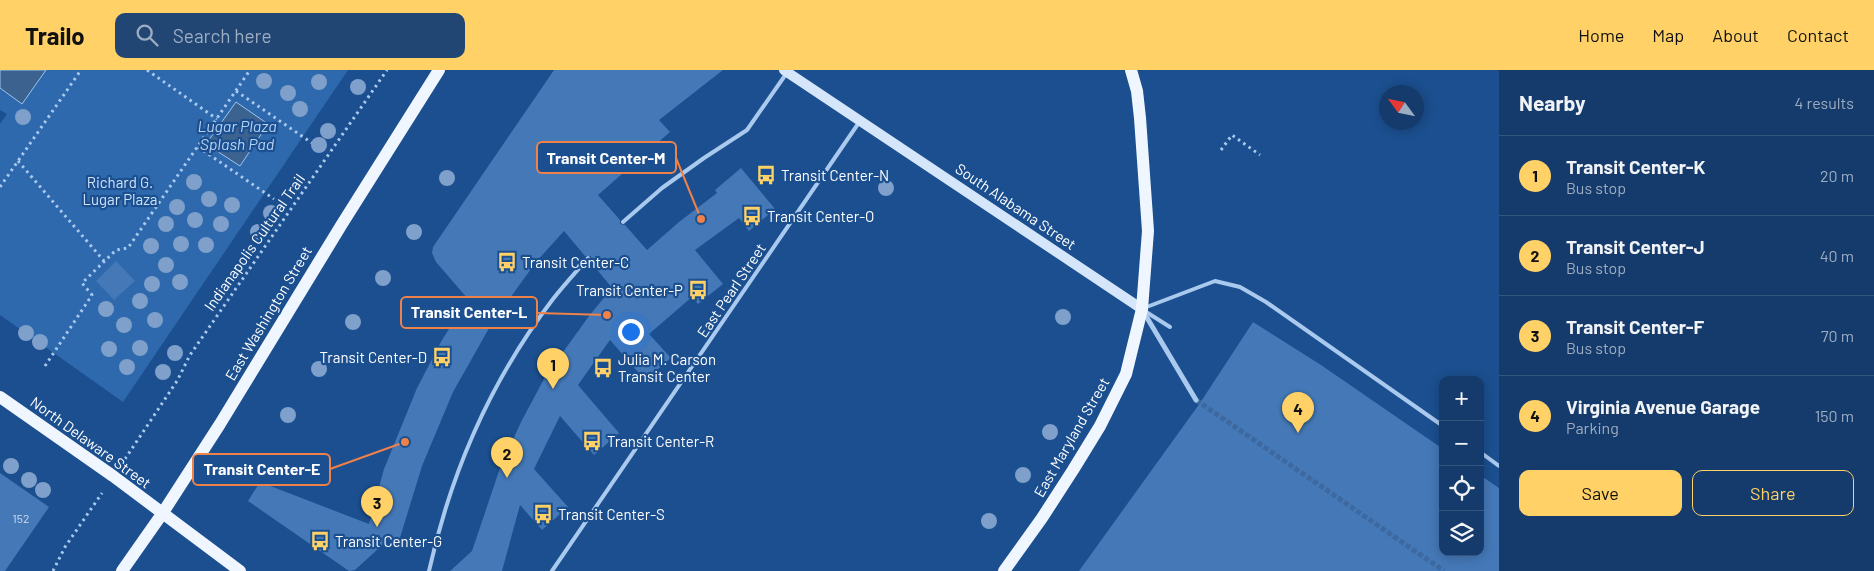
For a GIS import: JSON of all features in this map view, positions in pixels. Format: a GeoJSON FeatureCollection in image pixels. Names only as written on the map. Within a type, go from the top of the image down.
{"type":"FeatureCollection","features":[{"type":"Feature","properties":{"kind":"main road","name":"East Washington Street"},"geometry":{"type":"LineString","coordinates":[[122,571],[162,514],[220,424],[336,232],[439,70]]}},
{"type":"Feature","properties":{"kind":"main road"},"geometry":{"type":"LineString","coordinates":[[1126,70],[1137,91]]}},
{"type":"Feature","properties":{"kind":"main road","name":"East Maryland Street"},"geometry":{"type":"LineString","coordinates":[[1004,571],[1073,470],[1121,387],[1126,374],[1142,309],[1148,231],[1143,148],[1137,91],[1131,70]]}},
{"type":"Feature","properties":{"kind":"main road","name":"South Alabama Street"},"geometry":{"type":"LineString","coordinates":[[786,71],[1142,309]]}},
{"type":"Feature","properties":{"kind":"main road","name":"North Delaware Street"},"geometry":{"type":"LineString","coordinates":[[0,396],[113,476],[240,571]]}},
{"type":"Feature","properties":{"kind":"street","name":"South Alabama Street"},"geometry":{"type":"LineString","coordinates":[[1142,309],[1196,400]]}},
{"type":"Feature","properties":{"kind":"lane"},"geometry":{"type":"LineString","coordinates":[[622,222],[662,188],[747,130],[786,71]]}},
{"type":"Feature","properties":{"kind":"lane","name":"East Pearl Street"},"geometry":{"type":"LineString","coordinates":[[552,571],[860,121]]}},
{"type":"Feature","properties":{"kind":"lane"},"geometry":{"type":"LineString","coordinates":[[429,571],[436,538],[452,486],[472,436],[496,388],[523,342],[548,306],[588,258]]}},
{"type":"Feature","properties":{"kind":"lane"},"geometry":{"type":"LineString","coordinates":[[1142,309],[1215,281],[1240,287],[1281,312],[1439,423]]}},
{"type":"Feature","properties":{"kind":"lane"},"geometry":{"type":"LineString","coordinates":[[1142,309],[1170,327]]}},
{"type":"Feature","properties":{"kind":"lane"},"geometry":{"type":"LineString","coordinates":[[1484,455],[1499,466]]}},
{"type":"Feature","properties":{"kind":"path"},"geometry":{"type":"LineString","coordinates":[[0,187],[80,70]]}},
{"type":"Feature","properties":{"kind":"path"},"geometry":{"type":"LineString","coordinates":[[147,70],[217,119]]}},
{"type":"Feature","properties":{"kind":"path"},"geometry":{"type":"LineString","coordinates":[[45,366],[92,295],[82,283],[116,250],[128,248],[250,70]]}},
{"type":"Feature","properties":{"kind":"path","name":"Indianapolis Cultural Trail"},"geometry":{"type":"LineString","coordinates":[[144,430],[177,381],[190,354],[387,70]]}},
{"type":"Feature","properties":{"kind":"path"},"geometry":{"type":"LineString","coordinates":[[236,91],[312,143]]}},
{"type":"Feature","properties":{"kind":"path"},"geometry":{"type":"LineString","coordinates":[[1221,150],[1232,136],[1260,155]]}},
{"type":"Feature","properties":{"kind":"path"},"geometry":{"type":"LineString","coordinates":[[198,147],[274,199]]}},
{"type":"Feature","properties":{"kind":"path"},"geometry":{"type":"LineString","coordinates":[[18,161],[104,260]]}},
{"type":"Feature","properties":{"kind":"path"},"geometry":{"type":"LineString","coordinates":[[53,571],[65,547],[94,505]]}},
{"type":"Feature","properties":{"kind":"green space","name":"Richard G. Lugar Plaza"},"geometry":{"type":"Polygon","coordinates":[[[0,70],[348,70],[123,402],[0,315],[0,124],[7,114],[0,110],[0,70]]]}},
{"type":"Feature","properties":{"kind":"water"},"geometry":{"type":"Polygon","coordinates":[[[0,70],[46,70],[22,104],[0,88],[0,70]]]}},
{"type":"Feature","properties":{"kind":"water","name":"Lugar Plaza Splash Pad"},"geometry":{"type":"Polygon","coordinates":[[[236,102],[268,124],[240,166],[206,144],[236,102]]]}},
{"type":"Feature","properties":{"kind":"building"},"geometry":{"type":"Polygon","coordinates":[[[554,70],[723,70],[659,120],[670,132],[598,195],[620,220],[620,224],[625,225],[647,250],[679,222],[717,193],[715,190],[741,168],[775,209],[749,231],[739,218],[695,250],[723,284],[698,304],[692,297],[649,334],[671,358],[645,380],[610,340],[578,385],[619,433],[594,455],[560,416],[534,469],[568,507],[542,530],[520,505],[502,571],[450,571],[472,551],[500,468],[521,422],[545,377],[589,316],[612,288],[590,261],[591,256],[585,256],[564,231],[536,262],[492,323],[453,392],[422,466],[399,541],[390,538],[355,570],[349,571],[248,501],[260,482],[369,524],[384,469],[417,388],[442,340],[468,299],[436,262],[432,253],[433,247],[554,70]]]}},
{"type":"Feature","properties":{"kind":"building"},"geometry":{"type":"Polygon","coordinates":[[[116,261],[135,281],[114,300],[96,281],[116,261]]]}},
{"type":"Feature","properties":{"kind":"building"},"geometry":{"type":"Polygon","coordinates":[[[1253,322],[1321,365],[1439,446],[1439,556],[1484,556],[1484,478],[1499,488],[1499,571],[1079,571],[1200,403],[1253,322]]]}},
{"type":"Feature","properties":{"kind":"building"},"geometry":{"type":"Polygon","coordinates":[[[0,473],[49,507],[5,571],[0,571],[0,473]]]}},
{"type":"Feature","properties":{"kind":"tunnel"},"geometry":{"type":"LineString","coordinates":[[1196,400],[1444,571]]}},
{"type":"Feature","properties":{"kind":"place","name":"Transit Center-N"},"geometry":{"type":"Point","coordinates":[766,175]}},
{"type":"Feature","properties":{"kind":"place","name":"Transit Center-O"},"geometry":{"type":"Point","coordinates":[752,216]}},
{"type":"Feature","properties":{"kind":"place","name":"Transit Center-M"},"geometry":{"type":"Point","coordinates":[701,219]}},
{"type":"Feature","properties":{"kind":"place","name":"Transit Center-C"},"geometry":{"type":"Point","coordinates":[507,262]}},
{"type":"Feature","properties":{"kind":"place","name":"Transit Center-P"},"geometry":{"type":"Point","coordinates":[698,290]}},
{"type":"Feature","properties":{"kind":"place","name":"Transit Center-L"},"geometry":{"type":"Point","coordinates":[607,315]}},
{"type":"Feature","properties":{"kind":"place","name":"Transit Center-D"},"geometry":{"type":"Point","coordinates":[442,357]}},
{"type":"Feature","properties":{"kind":"place","name":"Julia M. Carson Transit Center"},"geometry":{"type":"Point","coordinates":[603,368]}},
{"type":"Feature","properties":{"kind":"place","name":"Transit Center-K"},"geometry":{"type":"Point","coordinates":[553,389]}},
{"type":"Feature","properties":{"kind":"place","name":"Virginia Avenue Garage"},"geometry":{"type":"Point","coordinates":[1298,433]}},
{"type":"Feature","properties":{"kind":"place","name":"Transit Center-R"},"geometry":{"type":"Point","coordinates":[592,441]}},
{"type":"Feature","properties":{"kind":"place","name":"Transit Center-E"},"geometry":{"type":"Point","coordinates":[405,442]}},
{"type":"Feature","properties":{"kind":"place","name":"Transit Center-J"},"geometry":{"type":"Point","coordinates":[507,478]}},
{"type":"Feature","properties":{"kind":"place","name":"Transit Center-S"},"geometry":{"type":"Point","coordinates":[543,514]}},
{"type":"Feature","properties":{"kind":"place","name":"Transit Center-F"},"geometry":{"type":"Point","coordinates":[377,527]}},
{"type":"Feature","properties":{"kind":"place","name":"Transit Center-G"},"geometry":{"type":"Point","coordinates":[320,541]}}]}
